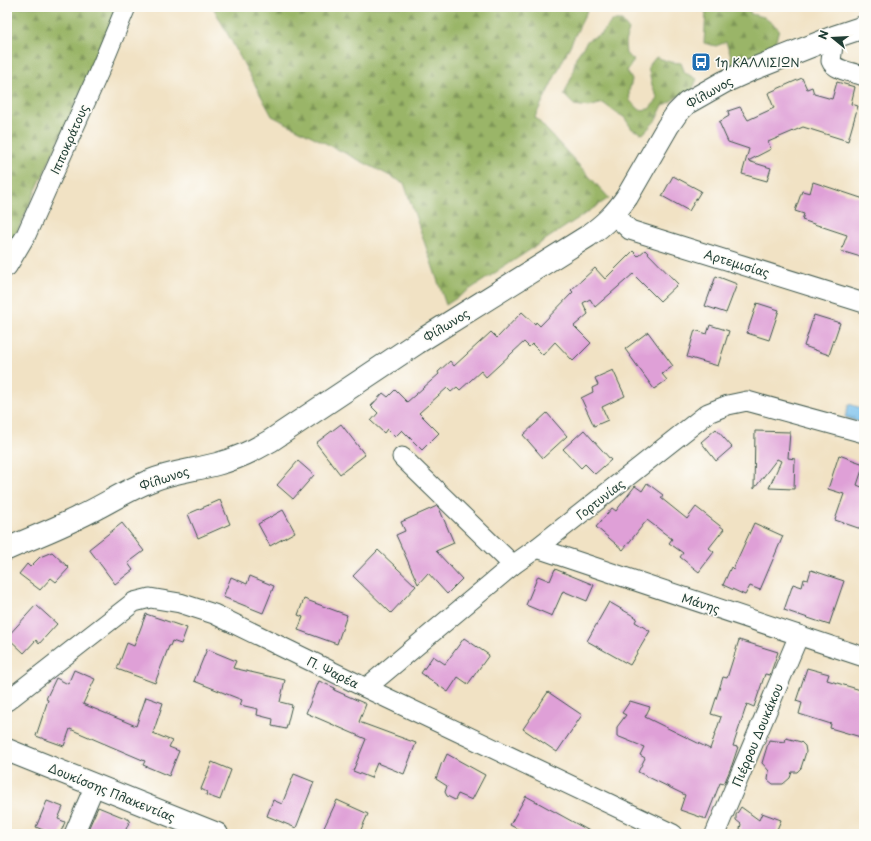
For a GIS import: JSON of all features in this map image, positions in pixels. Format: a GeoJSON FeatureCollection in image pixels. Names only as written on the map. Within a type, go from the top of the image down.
{"type":"FeatureCollection","features":[{"type":"Feature","properties":{"kind":"main road","name":"Φίλωνος"},"geometry":{"type":"LineString","coordinates":[[7,549],[79,518],[133,488],[181,471],[216,464],[253,451],[276,437],[417,343],[588,236],[608,221],[627,197],[668,126],[677,113],[687,103],[724,82],[753,69],[834,37],[864,27]]}},
{"type":"Feature","properties":{"kind":"main road","name":"Δουκίσσης Πλακεντίας"},"geometry":{"type":"LineString","coordinates":[[7,750],[217,834]]}},
{"type":"Feature","properties":{"kind":"street","name":"Ιπποκράτους"},"geometry":{"type":"LineString","coordinates":[[7,267],[29,228],[102,66],[126,7]]}},
{"type":"Feature","properties":{"kind":"street"},"geometry":{"type":"LineString","coordinates":[[834,37],[831,61],[832,64],[864,76]]}},
{"type":"Feature","properties":{"kind":"street","name":"Αρτεμισίας"},"geometry":{"type":"LineString","coordinates":[[614,215],[630,230],[864,303]]}},
{"type":"Feature","properties":{"kind":"street","name":"Γορτυνίας"},"geometry":{"type":"LineString","coordinates":[[366,688],[513,566],[538,548],[708,413],[728,405],[747,401],[864,433]]}},
{"type":"Feature","properties":{"kind":"street"},"geometry":{"type":"LineString","coordinates":[[402,457],[513,566]]}},
{"type":"Feature","properties":{"kind":"street","name":"Μάνης"},"geometry":{"type":"LineString","coordinates":[[538,548],[864,657]]}},
{"type":"Feature","properties":{"kind":"street","name":"Π. Ψαρέα"},"geometry":{"type":"LineString","coordinates":[[7,701],[134,602],[150,598],[180,603],[214,614],[673,834]]}},
{"type":"Feature","properties":{"kind":"street","name":"Πιέρρου Δουκάκου"},"geometry":{"type":"LineString","coordinates":[[715,834],[798,635]]}},
{"type":"Feature","properties":{"kind":"street"},"geometry":{"type":"LineString","coordinates":[[74,834],[95,785]]}},
{"type":"Feature","properties":{"kind":"green space"},"geometry":{"type":"Polygon","coordinates":[[[7,7],[119,7],[7,254],[7,7]]]}},
{"type":"Feature","properties":{"kind":"green space"},"geometry":{"type":"Polygon","coordinates":[[[213,7],[589,7],[535,117],[609,198],[446,305],[404,183],[272,116],[213,7]]]}},
{"type":"Feature","properties":{"kind":"green space"},"geometry":{"type":"Polygon","coordinates":[[[700,7],[748,7],[751,14],[764,17],[779,29],[776,40],[767,52],[731,69],[731,56],[726,42],[716,46],[704,43],[706,13],[700,7]]]}},
{"type":"Feature","properties":{"kind":"green space"},"geometry":{"type":"Polygon","coordinates":[[[612,21],[622,21],[629,30],[625,42],[626,54],[634,60],[627,71],[632,80],[629,91],[630,101],[640,110],[649,109],[658,99],[652,85],[648,67],[656,57],[670,62],[681,63],[685,73],[697,79],[692,91],[677,97],[662,107],[656,120],[643,134],[632,129],[624,117],[603,103],[589,107],[574,105],[564,95],[572,76],[576,57],[588,40],[601,34],[612,21]]]}},
{"type":"Feature","properties":{"kind":"water"},"geometry":{"type":"Polygon","coordinates":[[[849,404],[864,409],[864,424],[845,417],[849,404]]]}},
{"type":"Feature","properties":{"kind":"building"},"geometry":{"type":"Polygon","coordinates":[[[802,78],[807,89],[812,87],[814,94],[832,99],[837,82],[855,87],[851,104],[858,106],[848,141],[803,127],[768,142],[771,149],[748,161],[771,168],[767,181],[742,174],[749,149],[728,142],[719,122],[729,116],[728,111],[740,107],[748,120],[774,108],[768,93],[802,78]]]}},
{"type":"Feature","properties":{"kind":"building"},"geometry":{"type":"Polygon","coordinates":[[[673,176],[701,191],[689,211],[662,196],[673,176]]]}},
{"type":"Feature","properties":{"kind":"building"},"geometry":{"type":"Polygon","coordinates":[[[813,182],[864,199],[864,258],[841,251],[847,235],[802,220],[804,214],[795,211],[802,191],[810,193],[813,182]]]}},
{"type":"Feature","properties":{"kind":"building"},"geometry":{"type":"Polygon","coordinates":[[[645,250],[678,284],[660,301],[633,274],[595,307],[590,299],[583,303],[588,314],[574,326],[591,343],[573,361],[555,342],[543,355],[532,344],[529,347],[524,342],[486,377],[481,371],[460,390],[457,387],[451,392],[447,388],[419,413],[439,433],[422,450],[402,430],[395,437],[387,429],[384,433],[371,421],[378,413],[371,406],[383,393],[388,397],[395,390],[407,402],[439,374],[438,372],[450,361],[454,366],[491,332],[497,338],[522,312],[535,324],[536,322],[540,326],[573,292],[571,290],[595,268],[605,279],[633,251],[638,256],[645,250]]]}},
{"type":"Feature","properties":{"kind":"building"},"geometry":{"type":"Polygon","coordinates":[[[716,276],[737,284],[726,313],[705,306],[716,276]]]}},
{"type":"Feature","properties":{"kind":"building"},"geometry":{"type":"Polygon","coordinates":[[[757,303],[779,310],[769,340],[747,333],[757,303]]]}},
{"type":"Feature","properties":{"kind":"building"},"geometry":{"type":"Polygon","coordinates":[[[814,315],[840,323],[829,355],[804,346],[814,315]]]}},
{"type":"Feature","properties":{"kind":"building"},"geometry":{"type":"Polygon","coordinates":[[[710,325],[729,331],[718,366],[687,357],[695,330],[707,334],[710,325]]]}},
{"type":"Feature","properties":{"kind":"building"},"geometry":{"type":"Polygon","coordinates":[[[648,332],[673,366],[662,374],[667,380],[654,389],[625,349],[648,332]]]}},
{"type":"Feature","properties":{"kind":"building"},"geometry":{"type":"Polygon","coordinates":[[[613,370],[625,396],[602,407],[608,420],[594,426],[581,398],[593,392],[592,388],[598,385],[595,378],[613,370]]]}},
{"type":"Feature","properties":{"kind":"building"},"geometry":{"type":"Polygon","coordinates":[[[547,413],[567,436],[543,458],[523,435],[547,413]]]}},
{"type":"Feature","properties":{"kind":"building"},"geometry":{"type":"Polygon","coordinates":[[[341,424],[365,455],[340,474],[316,443],[341,424]]]}},
{"type":"Feature","properties":{"kind":"building"},"geometry":{"type":"Polygon","coordinates":[[[716,429],[732,447],[716,461],[701,442],[716,429]]]}},
{"type":"Feature","properties":{"kind":"building"},"geometry":{"type":"Polygon","coordinates":[[[584,430],[611,460],[595,474],[585,464],[581,468],[563,449],[584,430]]]}},
{"type":"Feature","properties":{"kind":"building"},"geometry":{"type":"Polygon","coordinates":[[[755,431],[790,432],[788,458],[795,459],[794,489],[769,488],[781,461],[777,459],[754,489],[755,431]]]}},
{"type":"Feature","properties":{"kind":"building"},"geometry":{"type":"Polygon","coordinates":[[[839,455],[864,464],[857,485],[864,488],[864,530],[835,520],[844,494],[828,489],[839,455]]]}},
{"type":"Feature","properties":{"kind":"building"},"geometry":{"type":"Polygon","coordinates":[[[298,461],[314,475],[293,499],[277,485],[298,461]]]}},
{"type":"Feature","properties":{"kind":"building"},"geometry":{"type":"Polygon","coordinates":[[[647,483],[663,495],[661,498],[687,519],[696,507],[724,529],[709,548],[714,552],[699,572],[680,557],[683,553],[669,543],[672,539],[647,520],[623,550],[596,527],[612,508],[616,511],[635,486],[642,491],[647,483]]]}},
{"type":"Feature","properties":{"kind":"building"},"geometry":{"type":"Polygon","coordinates":[[[220,500],[230,524],[198,538],[188,514],[220,500]]]}},
{"type":"Feature","properties":{"kind":"building"},"geometry":{"type":"Polygon","coordinates":[[[437,506],[454,543],[436,551],[462,579],[447,594],[428,573],[418,584],[396,535],[405,531],[401,522],[437,506]]]}},
{"type":"Feature","properties":{"kind":"building"},"geometry":{"type":"Polygon","coordinates":[[[283,510],[295,532],[270,546],[258,524],[283,510]]]}},
{"type":"Feature","properties":{"kind":"building"},"geometry":{"type":"Polygon","coordinates":[[[122,523],[144,551],[128,563],[133,570],[115,584],[89,549],[122,523]]]}},
{"type":"Feature","properties":{"kind":"building"},"geometry":{"type":"Polygon","coordinates":[[[754,523],[783,536],[760,590],[750,586],[745,595],[723,585],[731,567],[733,569],[754,523]]]}},
{"type":"Feature","properties":{"kind":"building"},"geometry":{"type":"Polygon","coordinates":[[[378,550],[416,586],[391,613],[353,576],[378,550]]]}},
{"type":"Feature","properties":{"kind":"building"},"geometry":{"type":"Polygon","coordinates":[[[52,552],[69,568],[56,582],[51,578],[40,590],[19,574],[27,564],[30,567],[40,557],[52,552]]]}},
{"type":"Feature","properties":{"kind":"building"},"geometry":{"type":"Polygon","coordinates":[[[555,569],[594,585],[587,601],[563,591],[552,616],[526,605],[538,576],[550,581],[555,569]]]}},
{"type":"Feature","properties":{"kind":"building"},"geometry":{"type":"Polygon","coordinates":[[[811,570],[844,581],[829,625],[784,610],[793,584],[802,587],[804,579],[808,580],[811,570]]]}},
{"type":"Feature","properties":{"kind":"building"},"geometry":{"type":"Polygon","coordinates":[[[250,576],[274,586],[263,613],[223,597],[231,577],[247,584],[250,576]]]}},
{"type":"Feature","properties":{"kind":"building"},"geometry":{"type":"Polygon","coordinates":[[[304,599],[347,615],[337,644],[298,630],[303,617],[298,615],[304,599]]]}},
{"type":"Feature","properties":{"kind":"building"},"geometry":{"type":"Polygon","coordinates":[[[609,602],[637,618],[635,622],[650,631],[630,665],[587,641],[609,602]]]}},
{"type":"Feature","properties":{"kind":"building"},"geometry":{"type":"Polygon","coordinates":[[[36,605],[57,624],[39,644],[36,640],[24,653],[7,637],[36,605]]]}},
{"type":"Feature","properties":{"kind":"building"},"geometry":{"type":"Polygon","coordinates":[[[146,614],[187,628],[181,644],[172,641],[169,646],[155,683],[117,669],[127,643],[134,646],[146,614]]]}},
{"type":"Feature","properties":{"kind":"building"},"geometry":{"type":"Polygon","coordinates":[[[464,638],[489,655],[468,684],[458,677],[448,692],[421,673],[433,656],[445,664],[464,638]]]}},
{"type":"Feature","properties":{"kind":"building"},"geometry":{"type":"Polygon","coordinates":[[[739,640],[778,652],[770,675],[765,674],[754,707],[747,704],[733,746],[738,747],[732,765],[724,784],[720,783],[706,819],[680,810],[685,795],[638,772],[645,758],[640,755],[644,747],[617,736],[617,727],[626,715],[622,713],[630,701],[650,707],[645,717],[710,749],[721,717],[711,714],[723,677],[727,678],[739,640]]]}},
{"type":"Feature","properties":{"kind":"building"},"geometry":{"type":"Polygon","coordinates":[[[207,649],[236,661],[233,668],[285,680],[280,702],[292,705],[286,729],[272,726],[273,719],[257,715],[258,709],[240,705],[242,700],[194,681],[207,649]]]}},
{"type":"Feature","properties":{"kind":"building"},"geometry":{"type":"Polygon","coordinates":[[[807,668],[829,674],[827,680],[864,691],[864,738],[830,728],[831,724],[799,714],[802,703],[796,701],[807,668]]]}},
{"type":"Feature","properties":{"kind":"building"},"geometry":{"type":"Polygon","coordinates":[[[74,670],[95,679],[83,704],[136,726],[146,697],[163,703],[153,733],[172,741],[169,747],[179,751],[169,776],[143,765],[145,761],[70,729],[64,746],[36,736],[48,700],[46,699],[56,678],[68,684],[74,670]]]}},
{"type":"Feature","properties":{"kind":"building"},"geometry":{"type":"Polygon","coordinates":[[[319,681],[335,688],[334,690],[366,704],[359,722],[416,743],[404,774],[377,763],[371,778],[353,771],[366,739],[306,713],[319,681]]]}},
{"type":"Feature","properties":{"kind":"building"},"geometry":{"type":"Polygon","coordinates":[[[548,692],[582,715],[557,752],[523,729],[548,692]]]}},
{"type":"Feature","properties":{"kind":"building"},"geometry":{"type":"Polygon","coordinates":[[[786,738],[801,742],[805,746],[806,752],[801,768],[797,772],[792,772],[790,778],[783,784],[773,784],[768,780],[769,771],[762,763],[769,740],[785,742],[786,738]]]}},
{"type":"Feature","properties":{"kind":"building"},"geometry":{"type":"Polygon","coordinates":[[[447,754],[485,775],[472,800],[458,794],[455,800],[447,796],[445,792],[447,786],[436,779],[442,762],[443,763],[447,754]]]}},
{"type":"Feature","properties":{"kind":"building"},"geometry":{"type":"Polygon","coordinates":[[[212,762],[231,770],[220,800],[206,795],[207,792],[201,789],[212,762]]]}},
{"type":"Feature","properties":{"kind":"building"},"geometry":{"type":"Polygon","coordinates":[[[294,774],[314,782],[296,828],[267,816],[273,800],[282,804],[294,774]]]}},
{"type":"Feature","properties":{"kind":"building"},"geometry":{"type":"Polygon","coordinates":[[[526,796],[595,834],[527,834],[510,825],[526,796]]]}},
{"type":"Feature","properties":{"kind":"building"},"geometry":{"type":"Polygon","coordinates":[[[337,800],[368,814],[359,834],[321,834],[337,800]]]}},
{"type":"Feature","properties":{"kind":"building"},"geometry":{"type":"Polygon","coordinates":[[[47,801],[63,807],[58,819],[65,822],[60,834],[52,834],[36,827],[47,801]]]}},
{"type":"Feature","properties":{"kind":"building"},"geometry":{"type":"Polygon","coordinates":[[[98,807],[130,820],[124,834],[86,834],[98,807]]]}},
{"type":"Feature","properties":{"kind":"building"},"geometry":{"type":"Polygon","coordinates":[[[741,807],[759,820],[762,813],[781,820],[776,832],[778,834],[739,834],[741,824],[736,820],[736,815],[741,807]]]}},
{"type":"Feature","properties":{"kind":"place","name":"1η ΚΑΛΛΙΣΙΩΝ"},"geometry":{"type":"Point","coordinates":[701,62]}}]}
